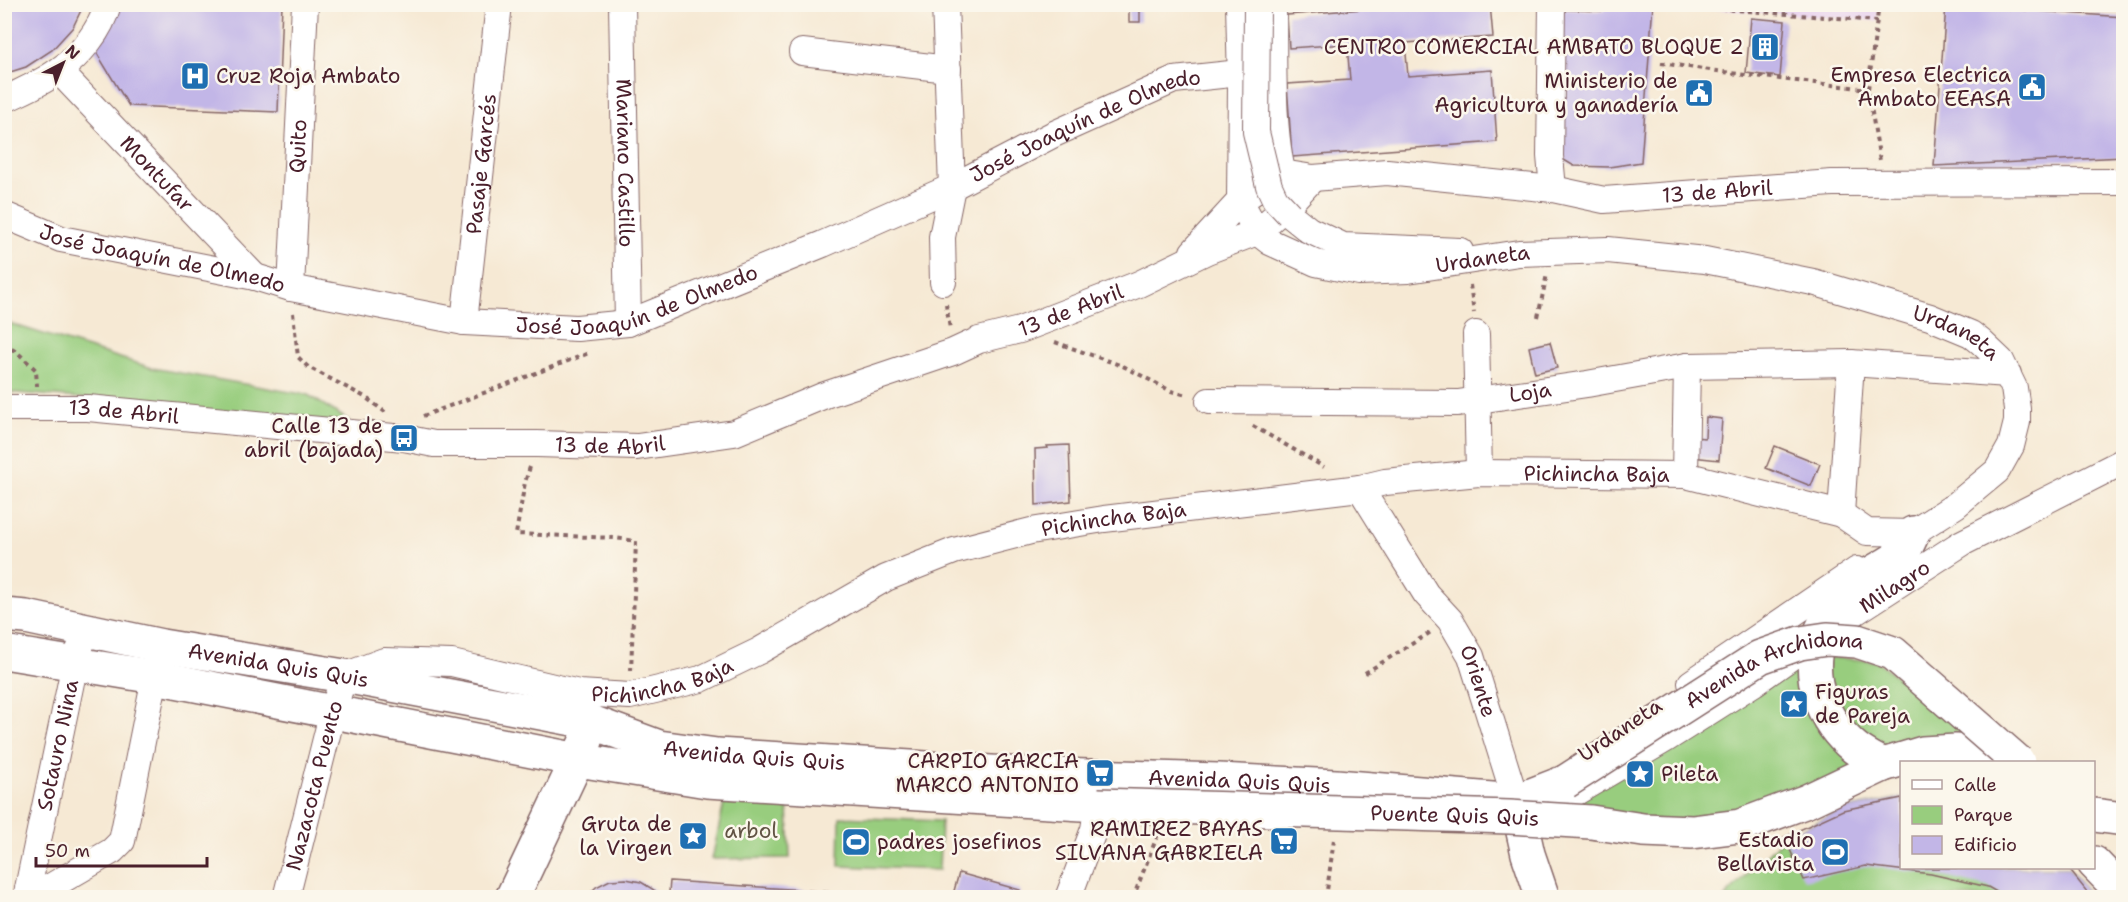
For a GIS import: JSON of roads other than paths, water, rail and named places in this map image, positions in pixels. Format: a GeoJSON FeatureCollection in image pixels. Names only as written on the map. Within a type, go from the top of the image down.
{"type":"FeatureCollection","features":[{"type":"Feature","properties":{"kind":"main road"},"geometry":{"type":"LineString","coordinates":[[1883,765],[1857,750],[1840,734],[1824,709],[1814,680],[1819,636],[1839,603],[1858,582],[1902,553],[1913,532]]}},
{"type":"Feature","properties":{"kind":"main road","name":"Avenida Quis Quis"},"geometry":{"type":"LineString","coordinates":[[4,615],[86,628],[162,646],[344,676],[594,723],[659,747],[728,756],[1023,774],[1336,786],[1518,813]]}},
{"type":"Feature","properties":{"kind":"main road","name":"Avenida Archidona"},"geometry":{"type":"LineString","coordinates":[[1518,813],[1760,657],[1800,643],[1827,639],[1857,641],[1893,653],[2017,761]]}},
{"type":"Feature","properties":{"kind":"main road","name":"Avenida Quis Quis"},"geometry":{"type":"LineString","coordinates":[[4,652],[155,677],[578,760],[707,781],[1098,805]]}},
{"type":"Feature","properties":{"kind":"main road"},"geometry":{"type":"LineString","coordinates":[[512,897],[594,723]]}},
{"type":"Feature","properties":{"kind":"main road","name":"Puente Quis Quis"},"geometry":{"type":"LineString","coordinates":[[1098,805],[1337,811],[1580,821],[1643,830],[1692,832],[1740,825],[1807,801],[1883,765],[1923,753],[1956,751],[1981,761]]}},
{"type":"Feature","properties":{"kind":"main road","name":"Oriente"},"geometry":{"type":"LineString","coordinates":[[1518,813],[1528,854],[1543,897]]}},
{"type":"Feature","properties":{"kind":"main road"},"geometry":{"type":"LineString","coordinates":[[2095,815],[2124,819]]}},
{"type":"Feature","properties":{"kind":"main road"},"geometry":{"type":"LineString","coordinates":[[2095,864],[2124,894]]}},
{"type":"Feature","properties":{"kind":"street"},"geometry":{"type":"LineString","coordinates":[[4,100],[59,71],[86,45],[105,14],[108,4]]}},
{"type":"Feature","properties":{"kind":"street","name":"Quito"},"geometry":{"type":"LineString","coordinates":[[291,288],[305,4]]}},
{"type":"Feature","properties":{"kind":"street","name":"Pasaje Garcés"},"geometry":{"type":"LineString","coordinates":[[464,322],[499,4]]}},
{"type":"Feature","properties":{"kind":"street","name":"Mariano Castillo"},"geometry":{"type":"LineString","coordinates":[[622,4],[628,322]]}},
{"type":"Feature","properties":{"kind":"street"},"geometry":{"type":"LineString","coordinates":[[944,282],[942,237],[952,187],[945,4]]}},
{"type":"Feature","properties":{"kind":"street"},"geometry":{"type":"LineString","coordinates":[[1239,4],[1240,201]]}},
{"type":"Feature","properties":{"kind":"street"},"geometry":{"type":"LineString","coordinates":[[1257,4],[1256,132],[1269,186],[1275,199],[1290,208],[1309,230],[1343,246],[1519,253]]}},
{"type":"Feature","properties":{"kind":"street"},"geometry":{"type":"LineString","coordinates":[[1273,4],[1276,129],[1290,208]]}},
{"type":"Feature","properties":{"kind":"street"},"geometry":{"type":"LineString","coordinates":[[1552,4],[1550,156],[1553,189]]}},
{"type":"Feature","properties":{"kind":"street"},"geometry":{"type":"LineString","coordinates":[[802,52],[948,69]]}},
{"type":"Feature","properties":{"kind":"street","name":"Montufar"},"geometry":{"type":"LineString","coordinates":[[59,71],[255,277]]}},
{"type":"Feature","properties":{"kind":"street","name":"José Joaquín de Olmedo"},"geometry":{"type":"LineString","coordinates":[[4,215],[61,239],[255,277],[291,288],[464,322],[577,328],[628,322],[823,244],[952,187],[1054,134],[1174,80],[1240,73]]}},
{"type":"Feature","properties":{"kind":"street","name":"13 de Abril"},"geometry":{"type":"LineString","coordinates":[[1182,263],[1211,235],[1240,201],[1282,173],[1313,178],[1387,171],[1553,189],[1604,200],[1832,183],[2124,182]]}},
{"type":"Feature","properties":{"kind":"street","name":"13 de Abril"},"geometry":{"type":"LineString","coordinates":[[4,408],[88,408],[404,438],[434,444],[637,447],[734,434],[825,395],[952,352],[979,340],[1020,330],[1139,284],[1182,263],[1257,232],[1290,208],[1313,178]]}},
{"type":"Feature","properties":{"kind":"street","name":"Urdaneta"},"geometry":{"type":"LineString","coordinates":[[1240,201],[1257,232],[1269,242],[1316,263],[1359,272],[1408,270],[1519,253],[1608,250],[1706,260],[1814,282],[1930,317],[1971,334],[1991,350],[2001,361],[2008,374],[2016,396],[2017,422],[2011,446],[1997,471],[1956,505],[1913,532],[1518,813]]}},
{"type":"Feature","properties":{"kind":"street"},"geometry":{"type":"LineString","coordinates":[[1476,334],[1479,473]]}},
{"type":"Feature","properties":{"kind":"street"},"geometry":{"type":"LineString","coordinates":[[1841,514],[1851,363]]}},
{"type":"Feature","properties":{"kind":"street","name":"Loja"},"geometry":{"type":"LineString","coordinates":[[1209,401],[1458,403],[1587,384],[1687,366],[1851,363],[2008,374]]}},
{"type":"Feature","properties":{"kind":"street"},"geometry":{"type":"LineString","coordinates":[[1685,475],[1687,366]]}},
{"type":"Feature","properties":{"kind":"street","name":"Milagro"},"geometry":{"type":"LineString","coordinates":[[1518,813],[1666,739],[1754,683],[1819,636],[1962,543],[2124,461]]}},
{"type":"Feature","properties":{"kind":"street","name":"Pichincha Baja"},"geometry":{"type":"LineString","coordinates":[[344,676],[384,661],[452,663],[579,693],[630,696],[701,679],[759,651],[886,578],[954,551],[1032,531],[1104,519],[1360,488],[1385,482],[1479,473],[1685,475],[1841,514],[1867,532],[1913,532]]}},
{"type":"Feature","properties":{"kind":"street","name":"Oriente"},"geometry":{"type":"LineString","coordinates":[[1360,488],[1426,594],[1450,620],[1471,656],[1518,813]]}},
{"type":"Feature","properties":{"kind":"street","name":"Sotauro Nina"},"geometry":{"type":"LineString","coordinates":[[26,897],[75,663],[86,628]]}},
{"type":"Feature","properties":{"kind":"street","name":"Nazacota Puento"},"geometry":{"type":"LineString","coordinates":[[286,897],[344,676]]}},
{"type":"Feature","properties":{"kind":"street"},"geometry":{"type":"LineString","coordinates":[[31,897],[112,851],[122,841],[155,677]]}},
{"type":"Feature","properties":{"kind":"street"},"geometry":{"type":"LineString","coordinates":[[1068,897],[1094,829],[1098,805]]}},
{"type":"Feature","properties":{"kind":"place","name":"CENTRO COMERCIAL AMBATO BLOQUE 2"},"geometry":{"type":"Point","coordinates":[1765,47]}},
{"type":"Feature","properties":{"kind":"place","name":"Cruz Roja Ambato"},"geometry":{"type":"Point","coordinates":[195,76]}},
{"type":"Feature","properties":{"kind":"place","name":"Empresa Electrica Ambato EEASA"},"geometry":{"type":"Point","coordinates":[2032,87]}},
{"type":"Feature","properties":{"kind":"place","name":"Ministerio de Agricultura y ganadería"},"geometry":{"type":"Point","coordinates":[1699,93]}},
{"type":"Feature","properties":{"kind":"place","name":"Calle 13 de abril (bajada)"},"geometry":{"type":"Point","coordinates":[404,438]}},
{"type":"Feature","properties":{"kind":"place","name":"Figuras de Pareja"},"geometry":{"type":"Point","coordinates":[1794,704]}},
{"type":"Feature","properties":{"kind":"place","name":"CARPIO GARCIA MARCO ANTONIO"},"geometry":{"type":"Point","coordinates":[1100,773]}},
{"type":"Feature","properties":{"kind":"place","name":"Pileta"},"geometry":{"type":"Point","coordinates":[1640,774]}},
{"type":"Feature","properties":{"kind":"place","name":"Gruta de la Virgen"},"geometry":{"type":"Point","coordinates":[693,836]}},
{"type":"Feature","properties":{"kind":"place","name":"RAMIREZ BAYAS SILVANA GABRIELA"},"geometry":{"type":"Point","coordinates":[1284,841]}},
{"type":"Feature","properties":{"kind":"place","name":"padres josefinos"},"geometry":{"type":"Point","coordinates":[856,842]}},
{"type":"Feature","properties":{"kind":"place","name":"Estadio Bellavista"},"geometry":{"type":"Point","coordinates":[1835,852]}},
{"type":"Feature","properties":{"kind":"park label","name":"arbol"},"geometry":{"type":"Point","coordinates":[751,831]}}]}
